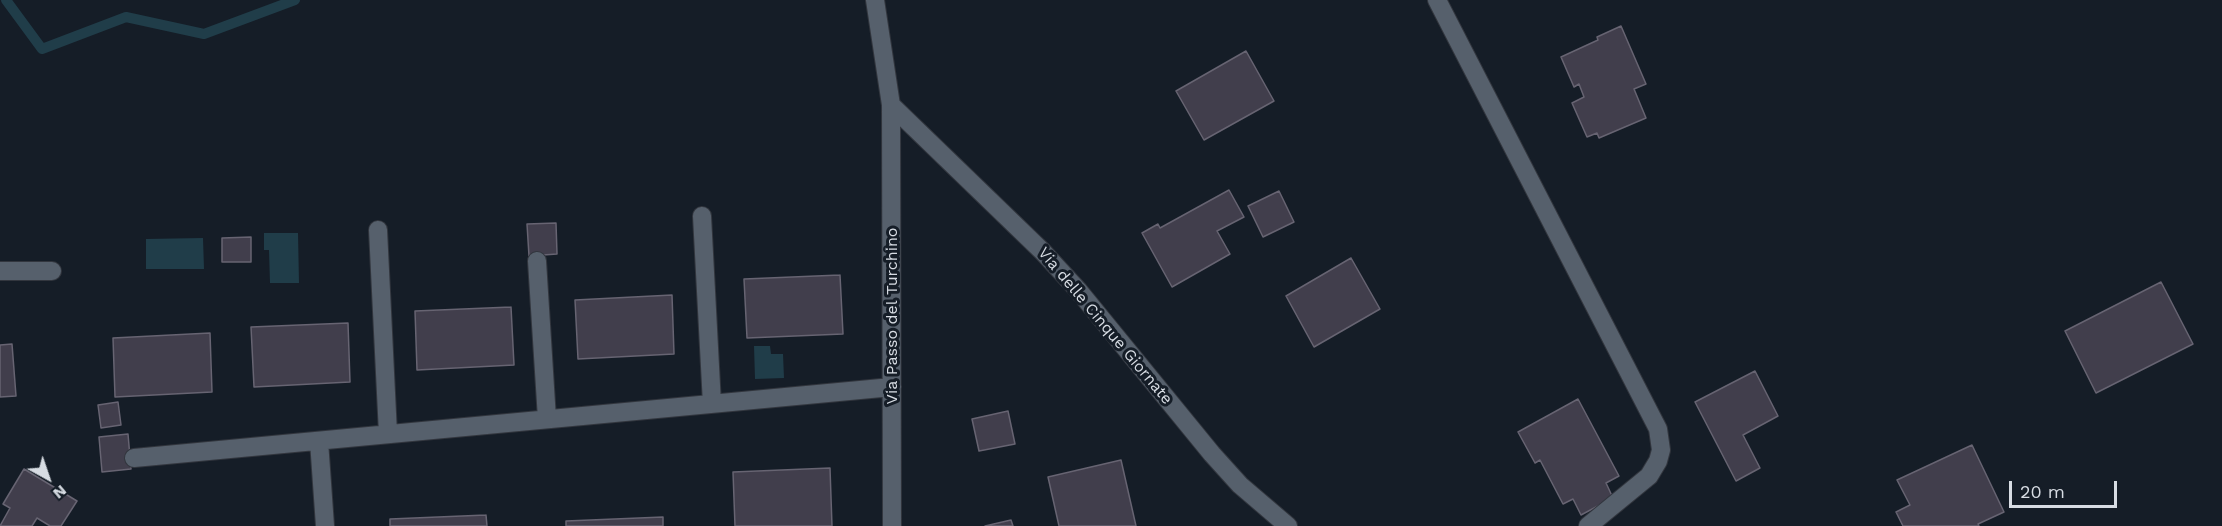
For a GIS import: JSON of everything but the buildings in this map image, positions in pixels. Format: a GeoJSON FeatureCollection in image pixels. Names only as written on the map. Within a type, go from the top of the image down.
{"type":"FeatureCollection","features":[{"type":"Feature","properties":{"kind":"street","name":"Via Passo del Turchino"},"geometry":{"type":"LineString","coordinates":[[875,0],[891,105],[892,526]]}},
{"type":"Feature","properties":{"kind":"street"},"geometry":{"type":"LineString","coordinates":[[1437,0],[1658,429],[1661,450],[1649,477],[1588,526]]}},
{"type":"Feature","properties":{"kind":"street","name":"Via delle Cinque Giornate"},"geometry":{"type":"LineString","coordinates":[[891,105],[1043,252],[1078,290],[1212,454],[1240,485],[1288,526]]}},
{"type":"Feature","properties":{"kind":"street"},"geometry":{"type":"LineString","coordinates":[[702,216],[712,404]]}},
{"type":"Feature","properties":{"kind":"street"},"geometry":{"type":"LineString","coordinates":[[378,230],[388,434]]}},
{"type":"Feature","properties":{"kind":"street"},"geometry":{"type":"LineString","coordinates":[[537,261],[546,419]]}},
{"type":"Feature","properties":{"kind":"street"},"geometry":{"type":"LineString","coordinates":[[0,272],[52,271]]}},
{"type":"Feature","properties":{"kind":"street"},"geometry":{"type":"LineString","coordinates":[[134,458],[892,387]]}},
{"type":"Feature","properties":{"kind":"street"},"geometry":{"type":"LineString","coordinates":[[319,441],[325,526]]}},
{"type":"Feature","properties":{"kind":"water"},"geometry":{"type":"Polygon","coordinates":[[[264,233],[298,233],[299,283],[270,283],[269,250],[264,250],[264,233]]]}},
{"type":"Feature","properties":{"kind":"water"},"geometry":{"type":"Polygon","coordinates":[[[203,238],[204,269],[146,269],[146,239],[203,238]]]}},
{"type":"Feature","properties":{"kind":"water"},"geometry":{"type":"Polygon","coordinates":[[[754,346],[770,346],[771,354],[783,354],[784,378],[755,379],[754,346]]]}},
{"type":"Feature","properties":{"kind":"waterway"},"geometry":{"type":"LineString","coordinates":[[6,0],[42,49],[126,17],[204,34],[295,0]]}}]}
